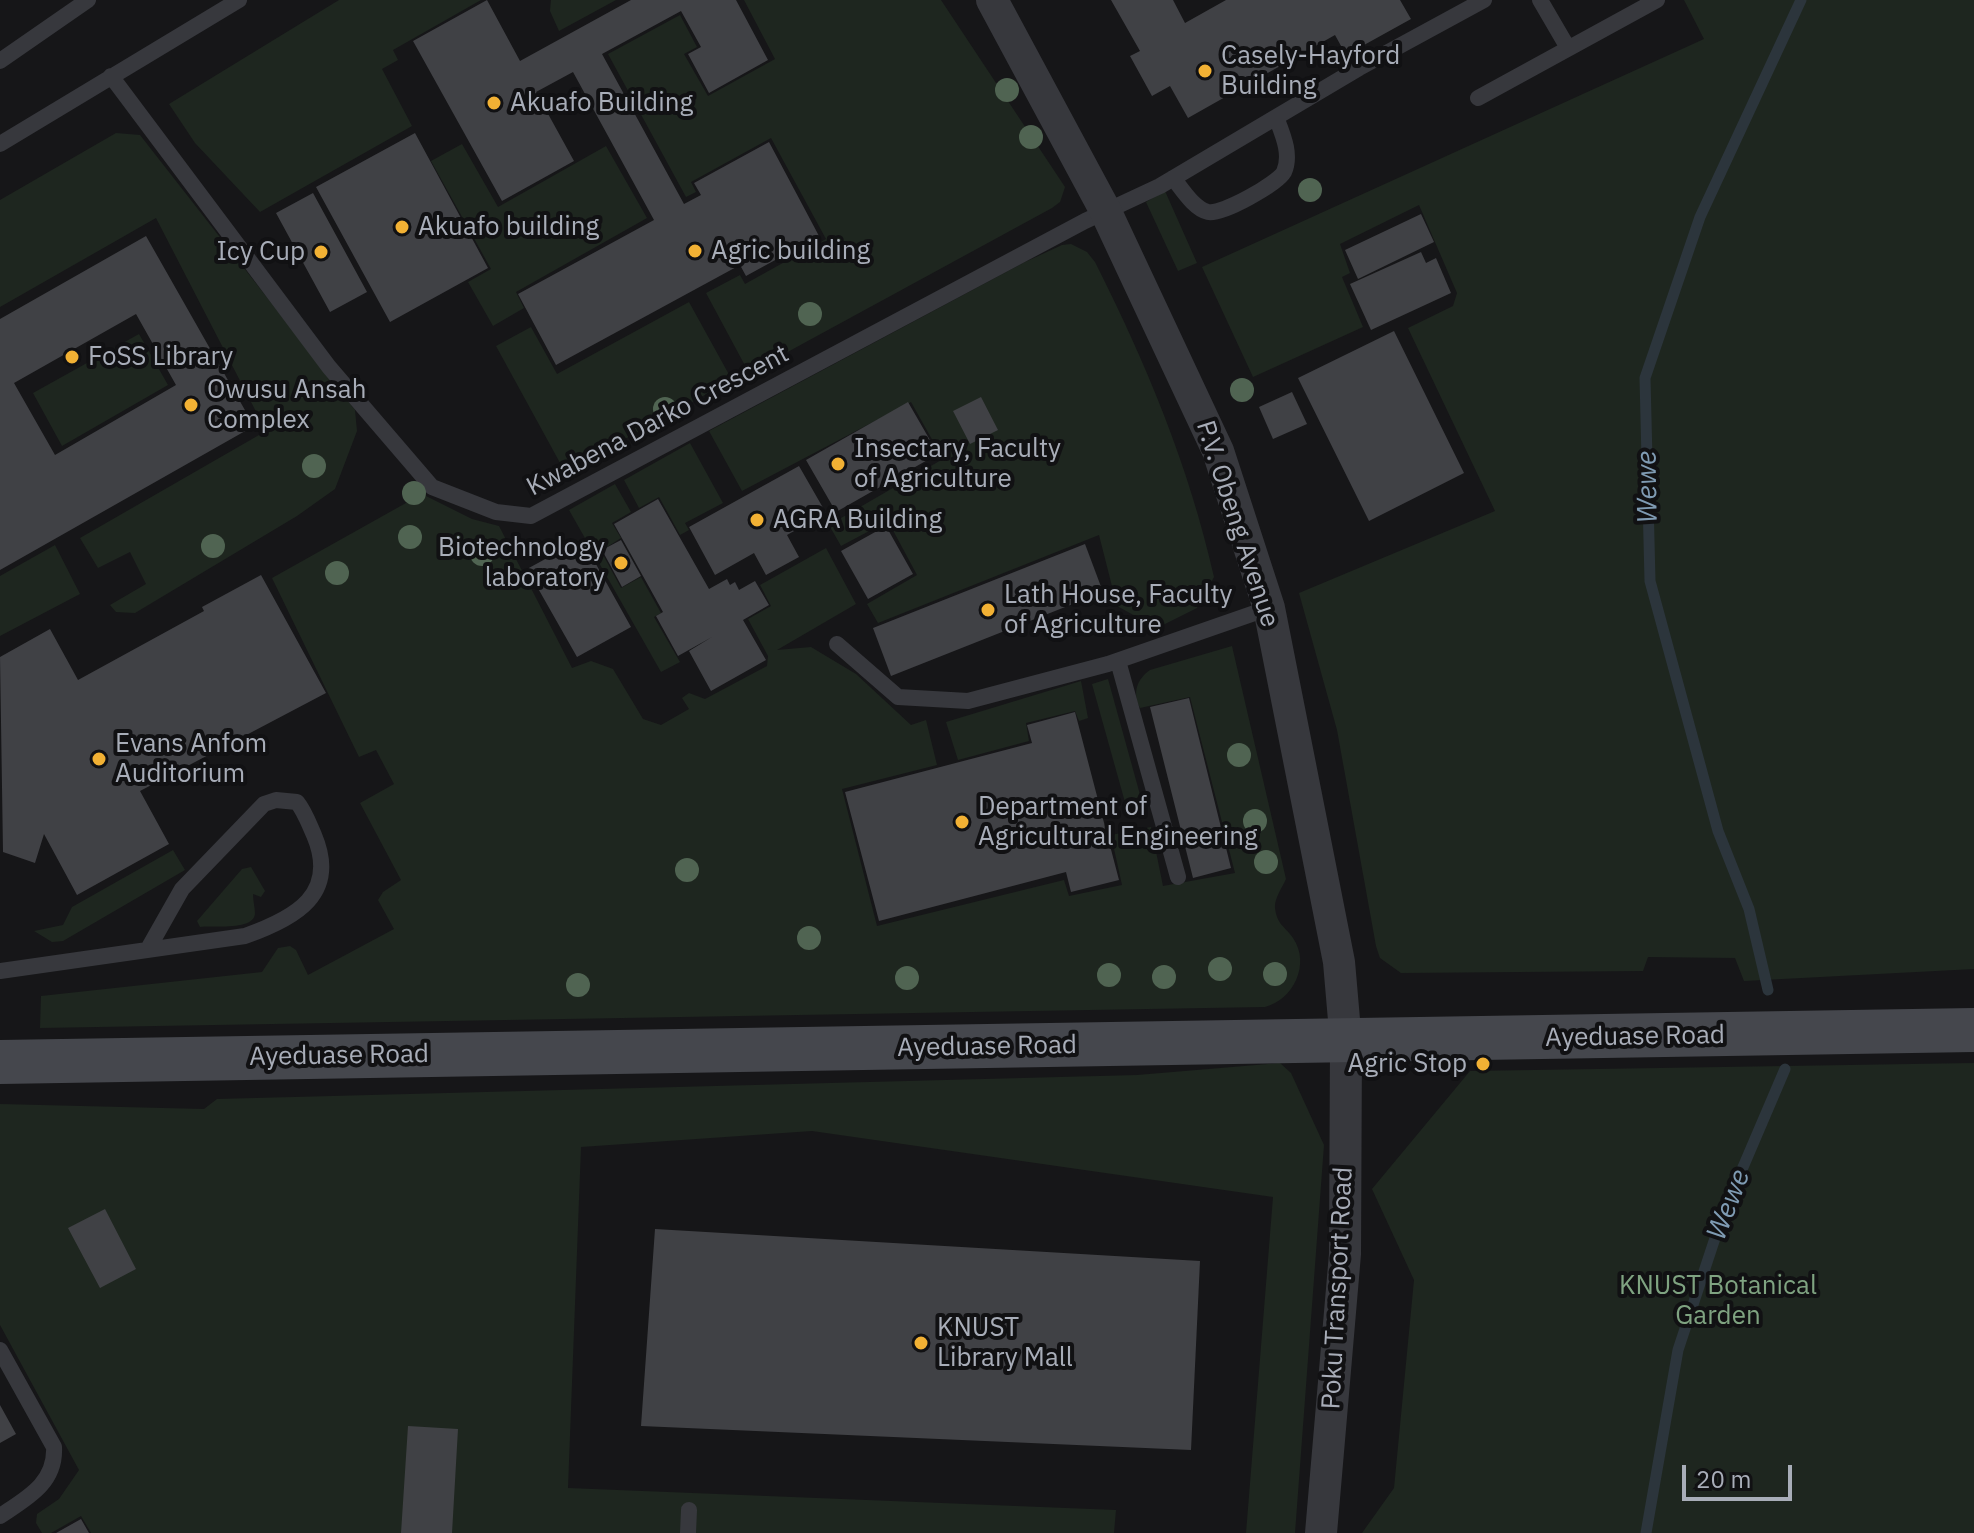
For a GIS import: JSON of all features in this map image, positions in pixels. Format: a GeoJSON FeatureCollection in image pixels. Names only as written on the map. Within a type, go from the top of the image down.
{"type":"FeatureCollection","features":[{"type":"Feature","properties":{"kind":"street","name":"P.V. Obeng Avenue"},"geometry":{"type":"LineString","coordinates":[[992,0],[1105,210],[1218,451],[1269,608],[1339,962],[1346,1043]]}},
{"type":"Feature","properties":{"kind":"street","name":"Ayeduase Road"},"geometry":{"type":"LineString","coordinates":[[0,1062],[1346,1043],[1974,1030]]}},
{"type":"Feature","properties":{"kind":"street","name":"Poku Transport Road"},"geometry":{"type":"LineString","coordinates":[[1321,1533],[1345,1254],[1346,1043]]}},
{"type":"Feature","properties":{"kind":"lane"},"geometry":{"type":"LineString","coordinates":[[0,61],[66,6],[88,0]]}},
{"type":"Feature","properties":{"kind":"lane"},"geometry":{"type":"LineString","coordinates":[[0,144],[239,0]]}},
{"type":"Feature","properties":{"kind":"lane","name":"Kwabena Darko Crescent"},"geometry":{"type":"LineString","coordinates":[[111,76],[329,367],[432,487],[496,512],[531,516],[1105,210],[1173,178],[1484,0]]}},
{"type":"Feature","properties":{"kind":"lane"},"geometry":{"type":"LineString","coordinates":[[1540,0],[1568,48]]}},
{"type":"Feature","properties":{"kind":"lane"},"geometry":{"type":"LineString","coordinates":[[1478,98],[1657,0]]}},
{"type":"Feature","properties":{"kind":"lane"},"geometry":{"type":"LineString","coordinates":[[1173,178],[1199,208],[1211,213],[1229,208],[1273,182],[1283,173],[1287,159],[1276,117]]}},
{"type":"Feature","properties":{"kind":"lane"},"geometry":{"type":"LineString","coordinates":[[837,644],[898,697],[968,701],[1118,661],[1269,608]]}},
{"type":"Feature","properties":{"kind":"lane"},"geometry":{"type":"LineString","coordinates":[[1118,661],[1178,877]]}},
{"type":"Feature","properties":{"kind":"lane"},"geometry":{"type":"LineString","coordinates":[[0,971],[245,936],[281,920],[306,904],[318,890],[323,857],[297,802],[276,800],[264,804],[182,889],[148,949]]}},
{"type":"Feature","properties":{"kind":"lane"},"geometry":{"type":"LineString","coordinates":[[0,1350],[54,1447],[55,1462],[46,1481],[0,1516]]}},
{"type":"Feature","properties":{"kind":"lane"},"geometry":{"type":"LineString","coordinates":[[688,1533],[689,1510]]}},
{"type":"Feature","properties":{"kind":"green space"},"geometry":{"type":"Polygon","coordinates":[[[339,0],[481,0],[393,50],[398,60],[382,69],[412,126],[260,212],[195,143],[169,104],[339,0]]]}},
{"type":"Feature","properties":{"kind":"green space"},"geometry":{"type":"Polygon","coordinates":[[[551,0],[616,0],[559,31],[550,11],[551,0]]]}},
{"type":"Feature","properties":{"kind":"green space"},"geometry":{"type":"Polygon","coordinates":[[[744,0],[941,0],[1065,187],[1060,202],[749,373],[706,293],[740,275],[745,284],[826,239],[771,138],[691,182],[696,192],[686,197],[608,54],[680,15],[697,47],[684,54],[708,96],[775,59],[744,0]]]}},
{"type":"Feature","properties":{"kind":"green space"},"geometry":{"type":"Polygon","coordinates":[[[1684,0],[1974,0],[1974,969],[1744,981],[1735,958],[1648,957],[1643,971],[1401,973],[1380,958],[1376,946],[1337,730],[1299,593],[1495,511],[1408,328],[1453,306],[1457,293],[1419,205],[1340,244],[1350,273],[1342,277],[1363,327],[1253,377],[1202,267],[1704,39],[1684,0]]]}},
{"type":"Feature","properties":{"kind":"green space"},"geometry":{"type":"Polygon","coordinates":[[[116,133],[140,135],[355,410],[357,431],[335,489],[297,516],[135,613],[116,612],[110,605],[146,584],[130,552],[98,568],[80,538],[266,431],[156,218],[0,307],[0,200],[116,133]]]}},
{"type":"Feature","properties":{"kind":"green space"},"geometry":{"type":"Polygon","coordinates":[[[462,144],[498,207],[606,146],[647,218],[516,292],[524,308],[493,326],[468,282],[491,269],[431,161],[462,144]]]}},
{"type":"Feature","properties":{"kind":"green space"},"geometry":{"type":"Polygon","coordinates":[[[1165,191],[1197,263],[1178,271],[1146,202],[1165,191]]]}},
{"type":"Feature","properties":{"kind":"green space"},"geometry":{"type":"Polygon","coordinates":[[[1071,244],[1087,252],[1095,262],[1132,338],[1179,455],[1214,577],[1197,608],[1157,628],[1117,606],[1099,535],[878,623],[867,604],[917,575],[888,521],[841,546],[829,525],[943,459],[911,402],[742,491],[709,431],[1023,263],[1071,244]]]}},
{"type":"Feature","properties":{"kind":"green space"},"geometry":{"type":"Polygon","coordinates":[[[689,302],[732,380],[565,472],[496,346],[531,327],[557,374],[689,302]]]}},
{"type":"Feature","properties":{"kind":"green space"},"geometry":{"type":"Polygon","coordinates":[[[139,334],[168,385],[62,446],[33,393],[139,334]]]}},
{"type":"Feature","properties":{"kind":"green space"},"geometry":{"type":"Polygon","coordinates":[[[690,443],[723,503],[685,523],[689,530],[680,535],[659,497],[639,508],[624,480],[690,443]]]}},
{"type":"Feature","properties":{"kind":"green space"},"geometry":{"type":"Polygon","coordinates":[[[615,484],[631,512],[612,523],[621,538],[601,551],[621,588],[641,577],[661,613],[654,617],[680,662],[661,672],[569,510],[615,484]]]}},
{"type":"Feature","properties":{"kind":"green space"},"geometry":{"type":"Polygon","coordinates":[[[422,494],[472,519],[499,526],[572,668],[591,661],[613,669],[643,719],[661,725],[689,709],[682,698],[689,693],[705,699],[767,666],[768,656],[748,619],[771,606],[760,585],[826,548],[856,604],[777,650],[811,647],[856,674],[911,725],[926,720],[937,765],[842,789],[877,926],[1064,880],[1069,896],[1122,885],[1111,835],[1151,827],[1163,886],[1235,873],[1190,697],[1140,708],[1136,692],[1139,682],[1150,670],[1232,646],[1286,879],[1277,897],[1276,914],[1293,938],[1300,959],[1291,989],[1284,997],[1265,1007],[40,1028],[41,996],[262,972],[278,948],[290,946],[296,950],[308,975],[394,929],[378,900],[383,892],[401,880],[360,803],[394,784],[376,750],[359,757],[272,578],[422,494]]]}},
{"type":"Feature","properties":{"kind":"green space"},"geometry":{"type":"Polygon","coordinates":[[[55,545],[80,594],[0,636],[0,576],[55,545]]]}},
{"type":"Feature","properties":{"kind":"green space"},"geometry":{"type":"Polygon","coordinates":[[[1108,679],[1144,809],[1128,813],[1092,684],[1108,679]]]}},
{"type":"Feature","properties":{"kind":"green space"},"geometry":{"type":"Polygon","coordinates":[[[1081,681],[1088,718],[1079,721],[1075,711],[1026,723],[1029,741],[958,760],[946,722],[1081,681]]]}},
{"type":"Feature","properties":{"kind":"green space"},"geometry":{"type":"Polygon","coordinates":[[[173,850],[185,870],[63,941],[52,942],[34,931],[63,925],[72,907],[173,850]]]}},
{"type":"Feature","properties":{"kind":"green space"},"geometry":{"type":"Polygon","coordinates":[[[251,867],[265,891],[261,897],[253,894],[253,919],[240,925],[200,927],[197,921],[242,869],[251,867]]]}},
{"type":"Feature","properties":{"kind":"green space"},"geometry":{"type":"Polygon","coordinates":[[[1280,1063],[1291,1073],[1324,1145],[1295,1533],[1246,1533],[1273,1197],[812,1131],[581,1147],[568,1488],[1116,1510],[1114,1533],[91,1533],[81,1516],[51,1533],[42,1533],[36,1523],[37,1514],[59,1499],[79,1470],[0,1325],[0,1104],[204,1109],[217,1099],[1137,1075],[1280,1063]]]}},
{"type":"Feature","properties":{"kind":"green space","name":"KNUST Botanical Garden"},"geometry":{"type":"Polygon","coordinates":[[[1974,1063],[1974,1533],[1362,1533],[1394,1488],[1414,1280],[1372,1189],[1470,1071],[1974,1063]]]}},
{"type":"Feature","properties":{"kind":"building"},"geometry":{"type":"Polygon","coordinates":[[[487,0],[520,61],[631,0],[736,0],[768,60],[709,93],[688,54],[701,47],[681,11],[602,54],[684,204],[701,195],[694,183],[769,142],[819,236],[746,276],[740,265],[556,365],[518,294],[654,220],[573,72],[536,92],[574,161],[502,201],[413,41],[487,0]]]}},
{"type":"Feature","properties":{"kind":"building","name":"Casely-Hayford Building"},"geometry":{"type":"Polygon","coordinates":[[[1111,0],[1173,0],[1185,23],[1226,0],[1400,0],[1411,19],[1346,55],[1335,35],[1188,118],[1170,86],[1152,96],[1130,56],[1140,51],[1111,0]]]}},
{"type":"Feature","properties":{"kind":"building","name":"Akuafo building"},"geometry":{"type":"Polygon","coordinates":[[[415,133],[488,268],[390,322],[316,187],[415,133]]]}},
{"type":"Feature","properties":{"kind":"building","name":"Icy Cup"},"geometry":{"type":"Polygon","coordinates":[[[313,193],[367,292],[330,312],[276,213],[313,193]]]}},
{"type":"Feature","properties":{"kind":"building"},"geometry":{"type":"Polygon","coordinates":[[[1421,214],[1434,242],[1358,279],[1345,250],[1421,214]]]}},
{"type":"Feature","properties":{"kind":"building","name":"Owusu Ansah Complex"},"geometry":{"type":"Polygon","coordinates":[[[146,236],[254,426],[0,570],[0,319],[146,236]],[[136,314],[14,383],[55,455],[176,385],[136,314]]]}},
{"type":"Feature","properties":{"kind":"building"},"geometry":{"type":"Polygon","coordinates":[[[1421,252],[1426,263],[1436,258],[1451,293],[1371,330],[1350,284],[1421,252]]]}},
{"type":"Feature","properties":{"kind":"building"},"geometry":{"type":"Polygon","coordinates":[[[1394,331],[1464,473],[1369,521],[1298,378],[1394,331]]]}},
{"type":"Feature","properties":{"kind":"building"},"geometry":{"type":"Polygon","coordinates":[[[1292,392],[1307,424],[1273,439],[1259,407],[1292,392]]]}},
{"type":"Feature","properties":{"kind":"building"},"geometry":{"type":"Polygon","coordinates":[[[981,397],[998,430],[970,444],[953,411],[981,397]]]}},
{"type":"Feature","properties":{"kind":"building"},"geometry":{"type":"Polygon","coordinates":[[[908,402],[938,454],[836,512],[806,460],[908,402]]]}},
{"type":"Feature","properties":{"kind":"building","name":"AGRA Building"},"geometry":{"type":"Polygon","coordinates":[[[799,466],[826,513],[787,535],[799,557],[766,575],[754,553],[715,575],[689,527],[799,466]]]}},
{"type":"Feature","properties":{"kind":"building"},"geometry":{"type":"Polygon","coordinates":[[[658,499],[709,589],[727,579],[730,585],[735,582],[739,590],[755,581],[769,605],[743,620],[766,660],[711,691],[689,651],[712,637],[678,656],[656,616],[663,612],[614,524],[658,499]]]}},
{"type":"Feature","properties":{"kind":"building"},"geometry":{"type":"Polygon","coordinates":[[[886,526],[913,574],[868,599],[841,551],[886,526]]]}},
{"type":"Feature","properties":{"kind":"building"},"geometry":{"type":"Polygon","coordinates":[[[582,539],[631,627],[577,657],[527,569],[582,539]]]}},
{"type":"Feature","properties":{"kind":"building","name":"Biotechnology laboratory"},"geometry":{"type":"Polygon","coordinates":[[[621,540],[641,576],[622,587],[602,550],[621,540]]]}},
{"type":"Feature","properties":{"kind":"building","name":"Lath House, Faculty of Agriculture"},"geometry":{"type":"Polygon","coordinates":[[[1085,544],[1103,592],[891,676],[873,628],[1085,544]]]}},
{"type":"Feature","properties":{"kind":"building","name":"Evans Anfom Auditorium"},"geometry":{"type":"Polygon","coordinates":[[[261,575],[326,693],[140,791],[169,844],[77,895],[44,834],[35,863],[3,852],[0,657],[50,629],[78,680],[204,611],[202,607],[261,575]]]}},
{"type":"Feature","properties":{"kind":"building"},"geometry":{"type":"Polygon","coordinates":[[[1189,698],[1231,868],[1193,878],[1150,707],[1189,698]]]}},
{"type":"Feature","properties":{"kind":"building"},"geometry":{"type":"Polygon","coordinates":[[[1075,712],[1119,880],[1071,892],[1066,872],[879,921],[845,792],[1032,743],[1027,725],[1075,712]]]}},
{"type":"Feature","properties":{"kind":"building"},"geometry":{"type":"Polygon","coordinates":[[[105,1209],[136,1269],[100,1288],[68,1228],[105,1209]]]}},
{"type":"Feature","properties":{"kind":"building","name":"KNUST Library Mall"},"geometry":{"type":"Polygon","coordinates":[[[655,1229],[1200,1261],[1191,1450],[641,1426],[655,1229]]]}},
{"type":"Feature","properties":{"kind":"building"},"geometry":{"type":"Polygon","coordinates":[[[0,1405],[16,1434],[0,1443],[0,1405]]]}},
{"type":"Feature","properties":{"kind":"building"},"geometry":{"type":"Polygon","coordinates":[[[408,1426],[458,1429],[452,1533],[401,1533],[408,1426]]]}},
{"type":"Feature","properties":{"kind":"building"},"geometry":{"type":"Polygon","coordinates":[[[81,1519],[89,1533],[56,1533],[81,1519]]]}},
{"type":"Feature","properties":{"kind":"waterway","name":"Wewe"},"geometry":{"type":"LineString","coordinates":[[1768,990],[1749,909],[1718,831],[1650,581],[1645,378],[1700,217],[1801,0]]}},
{"type":"Feature","properties":{"kind":"waterway","name":"Wewe"},"geometry":{"type":"LineString","coordinates":[[1646,1533],[1678,1350],[1723,1214],[1785,1069]]}},
{"type":"Feature","properties":{"kind":"place","name":"Casely-Hayford Building"},"geometry":{"type":"Point","coordinates":[1205,71]}},
{"type":"Feature","properties":{"kind":"place","name":"Akuafo Building"},"geometry":{"type":"Point","coordinates":[494,103]}},
{"type":"Feature","properties":{"kind":"place","name":"Akuafo building"},"geometry":{"type":"Point","coordinates":[402,227]}},
{"type":"Feature","properties":{"kind":"place","name":"Agric building"},"geometry":{"type":"Point","coordinates":[695,251]}},
{"type":"Feature","properties":{"kind":"place","name":"Icy Cup"},"geometry":{"type":"Point","coordinates":[321,252]}},
{"type":"Feature","properties":{"kind":"place","name":"FoSS Library"},"geometry":{"type":"Point","coordinates":[72,357]}},
{"type":"Feature","properties":{"kind":"place","name":"Owusu Ansah Complex"},"geometry":{"type":"Point","coordinates":[191,405]}},
{"type":"Feature","properties":{"kind":"place","name":"Insectary, Faculty of Agriculture"},"geometry":{"type":"Point","coordinates":[838,464]}},
{"type":"Feature","properties":{"kind":"place","name":"AGRA Building"},"geometry":{"type":"Point","coordinates":[757,520]}},
{"type":"Feature","properties":{"kind":"place","name":"Biotechnology laboratory"},"geometry":{"type":"Point","coordinates":[621,563]}},
{"type":"Feature","properties":{"kind":"place","name":"Lath House, Faculty of Agriculture"},"geometry":{"type":"Point","coordinates":[988,610]}},
{"type":"Feature","properties":{"kind":"place","name":"Evans Anfom Auditorium"},"geometry":{"type":"Point","coordinates":[99,759]}},
{"type":"Feature","properties":{"kind":"place","name":"Department of Agricultural Engineering"},"geometry":{"type":"Point","coordinates":[962,822]}},
{"type":"Feature","properties":{"kind":"place","name":"Agric Stop"},"geometry":{"type":"Point","coordinates":[1483,1064]}},
{"type":"Feature","properties":{"kind":"place","name":"KNUST Library Mall"},"geometry":{"type":"Point","coordinates":[921,1343]}}]}
